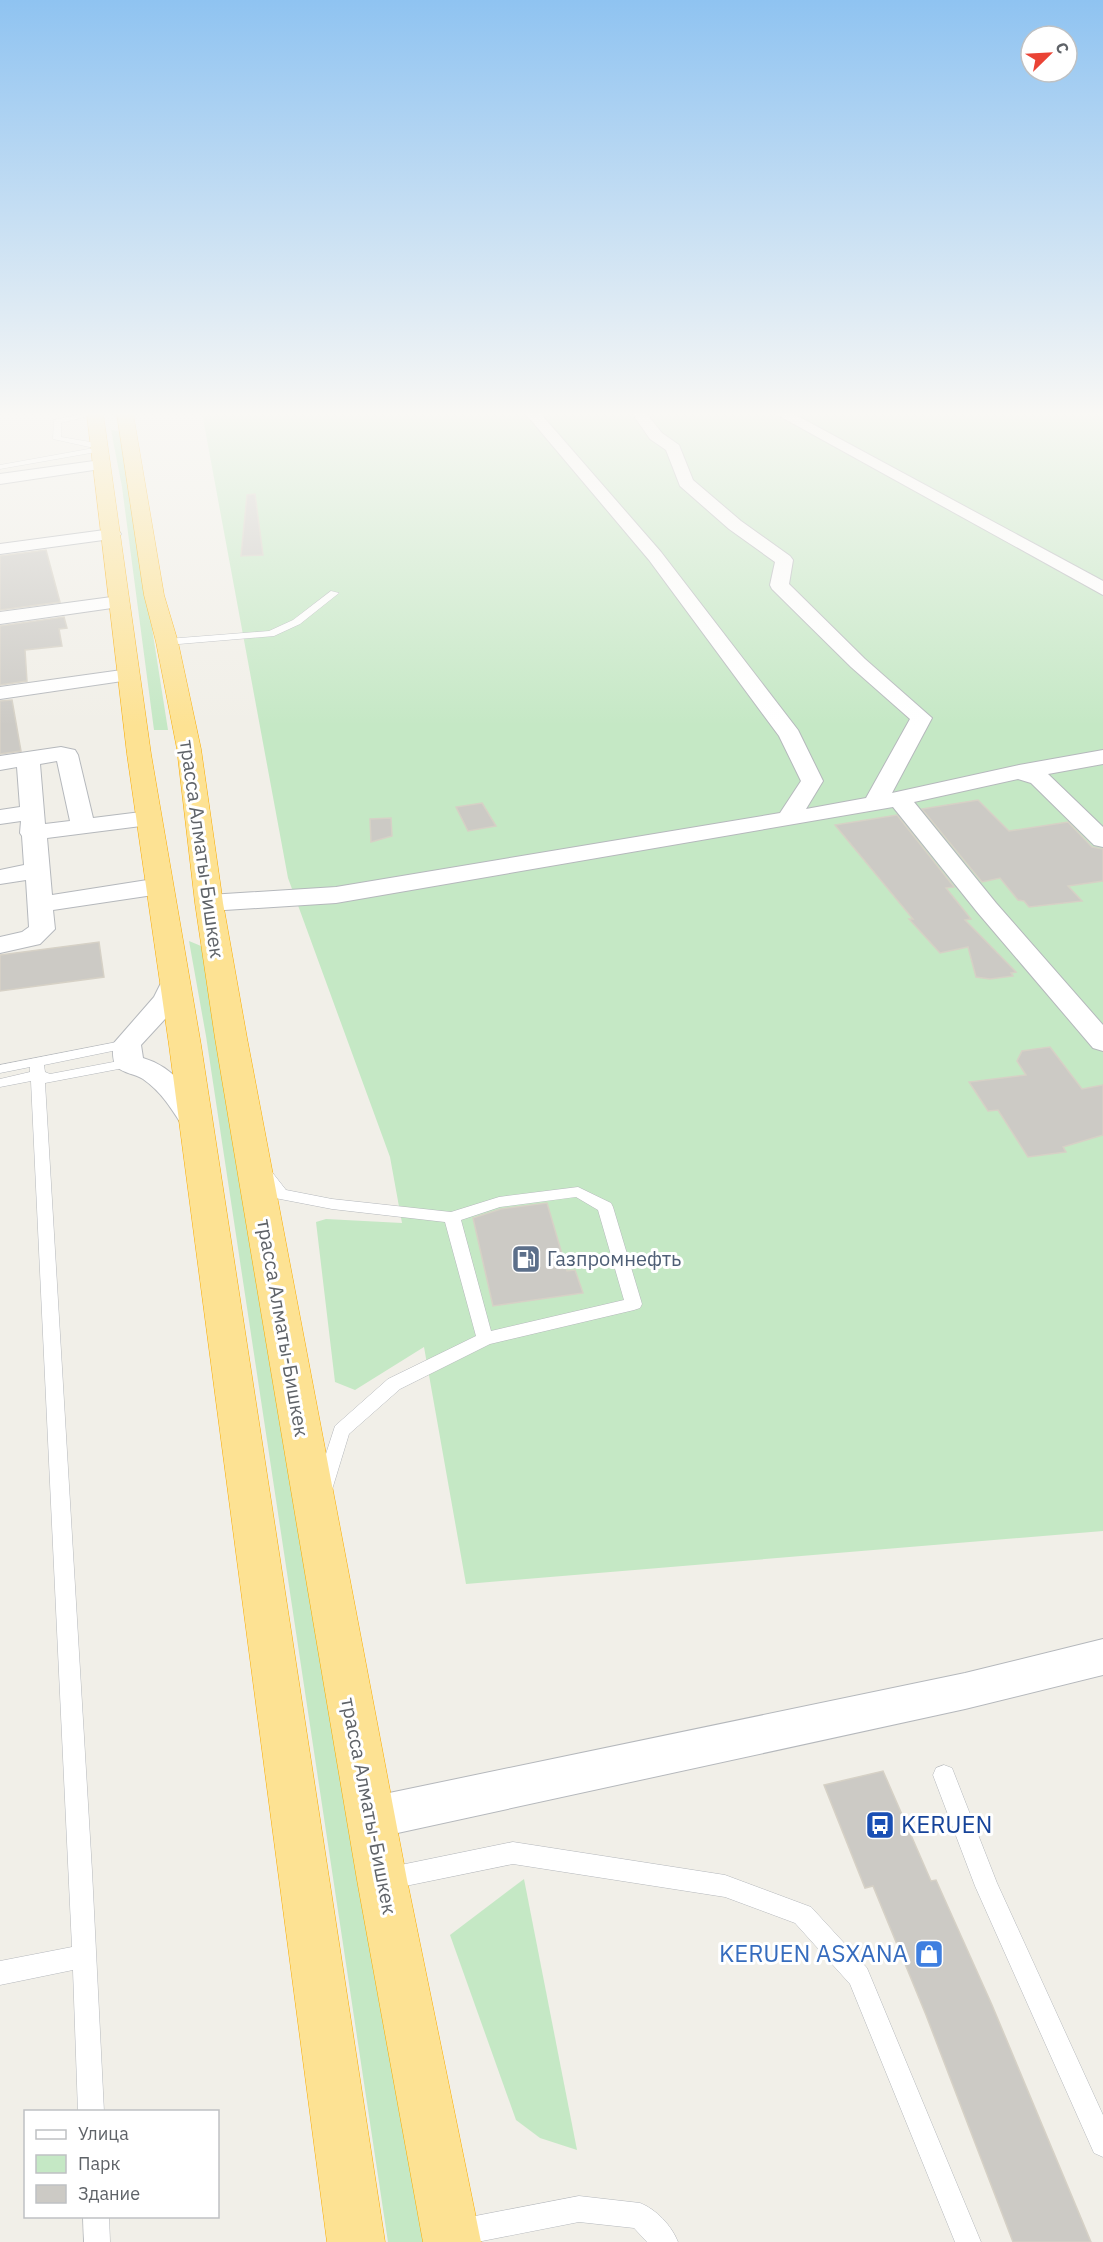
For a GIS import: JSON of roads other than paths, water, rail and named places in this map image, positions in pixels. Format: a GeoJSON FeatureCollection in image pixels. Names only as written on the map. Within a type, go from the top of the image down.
{"type":"FeatureCollection","features":[{"type":"Feature","properties":{"kind":"highway","name":"трасса Алматы-Бишкек"},"geometry":{"type":"LineString","coordinates":[[111,518],[129,675],[164,752],[209,903],[370,1818],[451,2238]]}},
{"type":"Feature","properties":{"kind":"highway","name":"трасса Алматы-Бишкек"},"geometry":{"type":"LineString","coordinates":[[131,518],[167,642],[164,752],[149,818],[196,1123],[356,2242]]}},
{"type":"Feature","properties":{"kind":"street"},"geometry":{"type":"LineString","coordinates":[[623,518],[656,556],[790,735],[812,781],[788,819]]}},
{"type":"Feature","properties":{"kind":"street"},"geometry":{"type":"LineString","coordinates":[[727,518],[784,560],[779,585],[858,663],[921,718],[887,801]]}},
{"type":"Feature","properties":{"kind":"street"},"geometry":{"type":"LineString","coordinates":[[974,518],[1103,589]]}},
{"type":"Feature","properties":{"kind":"street"},"geometry":{"type":"LineString","coordinates":[[0,549],[112,534]]}},
{"type":"Feature","properties":{"kind":"street"},"geometry":{"type":"LineString","coordinates":[[0,618],[119,603]]}},
{"type":"Feature","properties":{"kind":"street"},"geometry":{"type":"LineString","coordinates":[[0,693],[129,675]]}},
{"type":"Feature","properties":{"kind":"street"},"geometry":{"type":"LineString","coordinates":[[0,763],[61,754],[68,755],[83,826]]}},
{"type":"Feature","properties":{"kind":"street"},"geometry":{"type":"LineString","coordinates":[[209,903],[336,895],[788,819],[1103,757]]}},
{"type":"Feature","properties":{"kind":"street"},"geometry":{"type":"LineString","coordinates":[[0,945],[31,938],[42,929],[28,759]]}},
{"type":"Feature","properties":{"kind":"street"},"geometry":{"type":"LineString","coordinates":[[1018,772],[1039,778],[1103,840]]}},
{"type":"Feature","properties":{"kind":"street"},"geometry":{"type":"LineString","coordinates":[[887,801],[987,908],[1103,1042]]}},
{"type":"Feature","properties":{"kind":"street"},"geometry":{"type":"LineString","coordinates":[[0,817],[83,826],[149,818]]}},
{"type":"Feature","properties":{"kind":"street"},"geometry":{"type":"LineString","coordinates":[[0,877],[36,872]]}},
{"type":"Feature","properties":{"kind":"street"},"geometry":{"type":"LineString","coordinates":[[39,905],[160,886]]}},
{"type":"Feature","properties":{"kind":"street"},"geometry":{"type":"LineString","coordinates":[[175,981],[167,1000],[128,1053],[178,1095],[196,1123]]}},
{"type":"Feature","properties":{"kind":"street"},"geometry":{"type":"LineString","coordinates":[[370,1818],[953,1694],[1103,1657]]}},
{"type":"Feature","properties":{"kind":"lane"},"geometry":{"type":"LineString","coordinates":[[167,642],[263,635],[282,631],[292,627],[334,592]]}},
{"type":"Feature","properties":{"kind":"lane"},"geometry":{"type":"LineString","coordinates":[[37,1069],[49,1079],[128,1053]]}},
{"type":"Feature","properties":{"kind":"lane"},"geometry":{"type":"LineString","coordinates":[[0,1069],[37,1069],[128,1053]]}},
{"type":"Feature","properties":{"kind":"lane"},"geometry":{"type":"LineString","coordinates":[[0,1083],[37,1069]]}},
{"type":"Feature","properties":{"kind":"lane"},"geometry":{"type":"LineString","coordinates":[[37,1069],[85,1956],[91,2110]]}},
{"type":"Feature","properties":{"kind":"lane"},"geometry":{"type":"LineString","coordinates":[[254,1160],[281,1194],[332,1204],[452,1217],[499,1202],[578,1192],[605,1207],[634,1304],[485,1339],[394,1384],[341,1431],[316,1514]]}},
{"type":"Feature","properties":{"kind":"lane"},"geometry":{"type":"LineString","coordinates":[[452,1217],[485,1339]]}},
{"type":"Feature","properties":{"kind":"lane"},"geometry":{"type":"LineString","coordinates":[[944,1775],[987,1886],[1103,2144]]}},
{"type":"Feature","properties":{"kind":"lane"},"geometry":{"type":"LineString","coordinates":[[382,1880],[513,1853],[725,1886],[803,1915],[859,1976],[968,2242]]}},
{"type":"Feature","properties":{"kind":"lane"},"geometry":{"type":"LineString","coordinates":[[0,1973],[85,1956]]}},
{"type":"Feature","properties":{"kind":"lane"},"geometry":{"type":"LineString","coordinates":[[451,2238],[579,2209],[640,2216],[665,2242]]}},
{"type":"Feature","properties":{"kind":"lane"},"geometry":{"type":"LineString","coordinates":[[96,2218],[97,2242]]}},
{"type":"Feature","properties":{"kind":"place","name":"Газпромнефть"},"geometry":{"type":"Point","coordinates":[526,1259]}},
{"type":"Feature","properties":{"kind":"place","name":"KERUEN"},"geometry":{"type":"Point","coordinates":[880,1825]}},
{"type":"Feature","properties":{"kind":"place","name":"KERUEN ASXANA"},"geometry":{"type":"Point","coordinates":[929,1954]}}]}
